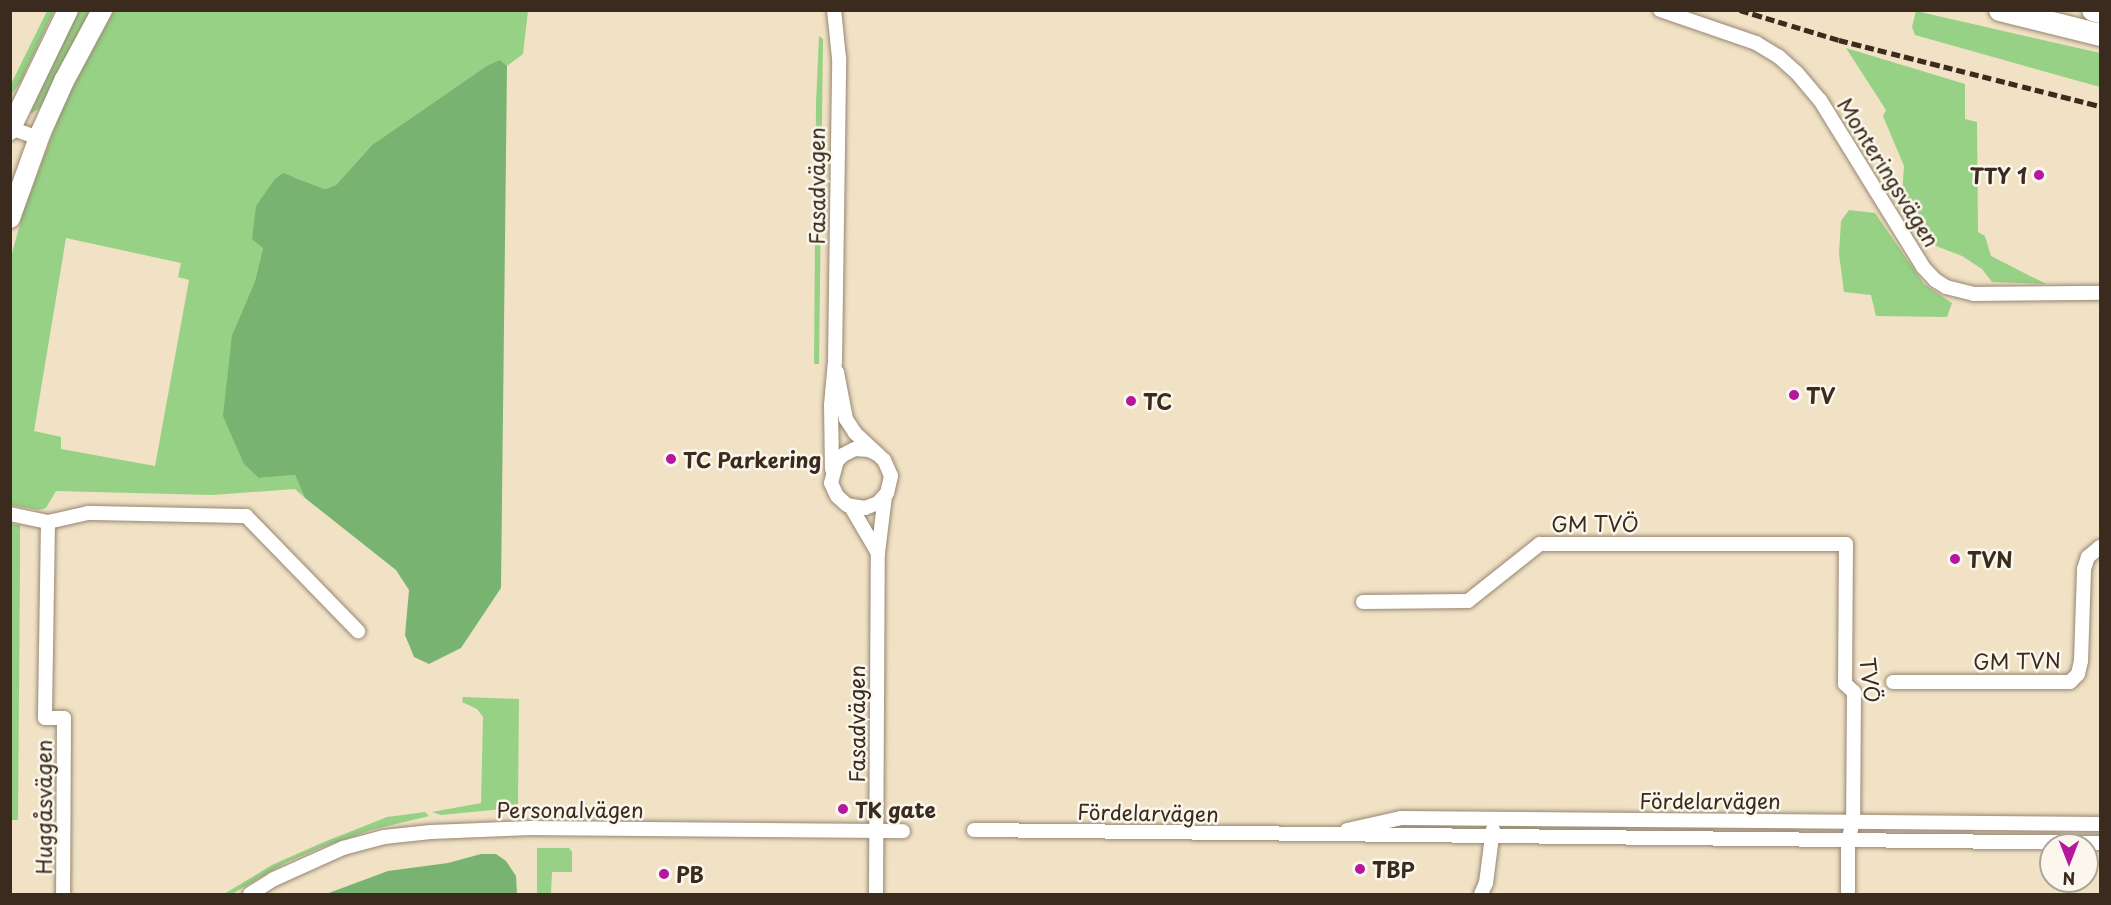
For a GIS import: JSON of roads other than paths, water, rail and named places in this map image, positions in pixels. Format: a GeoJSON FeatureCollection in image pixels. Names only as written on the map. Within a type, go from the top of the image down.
{"type":"FeatureCollection","features":[{"type":"Feature","properties":{"kind":"main road"},"geometry":{"type":"LineString","coordinates":[[2000,10],[2100,35]]}},
{"type":"Feature","properties":{"kind":"main road"},"geometry":{"type":"LineString","coordinates":[[2092,10],[2100,12]]}},
{"type":"Feature","properties":{"kind":"street"},"geometry":{"type":"LineString","coordinates":[[39,138],[11,129],[68,10]]}},
{"type":"Feature","properties":{"kind":"street"},"geometry":{"type":"LineString","coordinates":[[10,218],[39,138],[64,81],[102,10]]}},
{"type":"Feature","properties":{"kind":"street","name":"Fasadvägen"},"geometry":{"type":"LineString","coordinates":[[834,10],[839,58],[831,483],[834,492],[851,507],[878,553]]}},
{"type":"Feature","properties":{"kind":"street","name":"Monteringsvägen"},"geometry":{"type":"LineString","coordinates":[[1660,10],[1756,43],[1778,56],[1797,73],[1820,100],[1923,267],[1935,280],[1946,287],[1974,294],[2100,293]]}},
{"type":"Feature","properties":{"kind":"street","name":"Fasadvägen"},"geometry":{"type":"LineString","coordinates":[[835,361],[846,419],[855,433],[877,454],[890,472],[890,485],[885,496],[878,553],[876,894]]}},
{"type":"Feature","properties":{"kind":"street"},"geometry":{"type":"LineString","coordinates":[[832,470],[840,458],[851,451],[865,449],[877,454]]}},
{"type":"Feature","properties":{"kind":"street"},"geometry":{"type":"LineString","coordinates":[[851,507],[870,507],[885,496]]}},
{"type":"Feature","properties":{"kind":"street"},"geometry":{"type":"LineString","coordinates":[[10,514],[48,522],[88,513],[246,516],[358,631]]}},
{"type":"Feature","properties":{"kind":"street","name":"Huggåsvägen"},"geometry":{"type":"LineString","coordinates":[[48,522],[45,718],[64,718],[63,894]]}},
{"type":"Feature","properties":{"kind":"street","name":"GM TVÖ"},"geometry":{"type":"LineString","coordinates":[[1363,602],[1468,601],[1540,544],[1846,544]]}},
{"type":"Feature","properties":{"kind":"street","name":"TVÖ"},"geometry":{"type":"LineString","coordinates":[[1846,544],[1845,684],[1854,693],[1853,822],[1848,841],[1848,894]]}},
{"type":"Feature","properties":{"kind":"street","name":"GM TVN"},"geometry":{"type":"LineString","coordinates":[[1893,682],[2070,682],[2078,674],[2081,661],[2084,569],[2088,557],[2100,547]]}},
{"type":"Feature","properties":{"kind":"street","name":"Fördelarvägen"},"geometry":{"type":"LineString","coordinates":[[1321,835],[1401,818],[2100,824]]}},
{"type":"Feature","properties":{"kind":"street"},"geometry":{"type":"LineString","coordinates":[[1481,894],[1486,883],[1494,837],[1493,820]]}},
{"type":"Feature","properties":{"kind":"street","name":"Personalvägen"},"geometry":{"type":"LineString","coordinates":[[250,894],[274,879],[343,848],[384,837],[431,832],[531,828],[903,831]]}},
{"type":"Feature","properties":{"kind":"street","name":"Fördelarvägen"},"geometry":{"type":"LineString","coordinates":[[974,830],[2100,843]]}},
{"type":"Feature","properties":{"kind":"railway"},"geometry":{"type":"LineString","coordinates":[[1740,10],[1839,40],[2100,106]]}},
{"type":"Feature","properties":{"kind":"place","name":"TTY 1"},"geometry":{"type":"Point","coordinates":[2039,175]}},
{"type":"Feature","properties":{"kind":"place","name":"TV"},"geometry":{"type":"Point","coordinates":[1794,395]}},
{"type":"Feature","properties":{"kind":"place","name":"TC"},"geometry":{"type":"Point","coordinates":[1131,401]}},
{"type":"Feature","properties":{"kind":"place","name":"TC Parkering"},"geometry":{"type":"Point","coordinates":[671,459]}},
{"type":"Feature","properties":{"kind":"place","name":"TVN"},"geometry":{"type":"Point","coordinates":[1955,559]}},
{"type":"Feature","properties":{"kind":"place","name":"TK gate"},"geometry":{"type":"Point","coordinates":[843,809]}},
{"type":"Feature","properties":{"kind":"place","name":"TBP"},"geometry":{"type":"Point","coordinates":[1360,869]}},
{"type":"Feature","properties":{"kind":"place","name":"PB"},"geometry":{"type":"Point","coordinates":[664,874]}}]}
